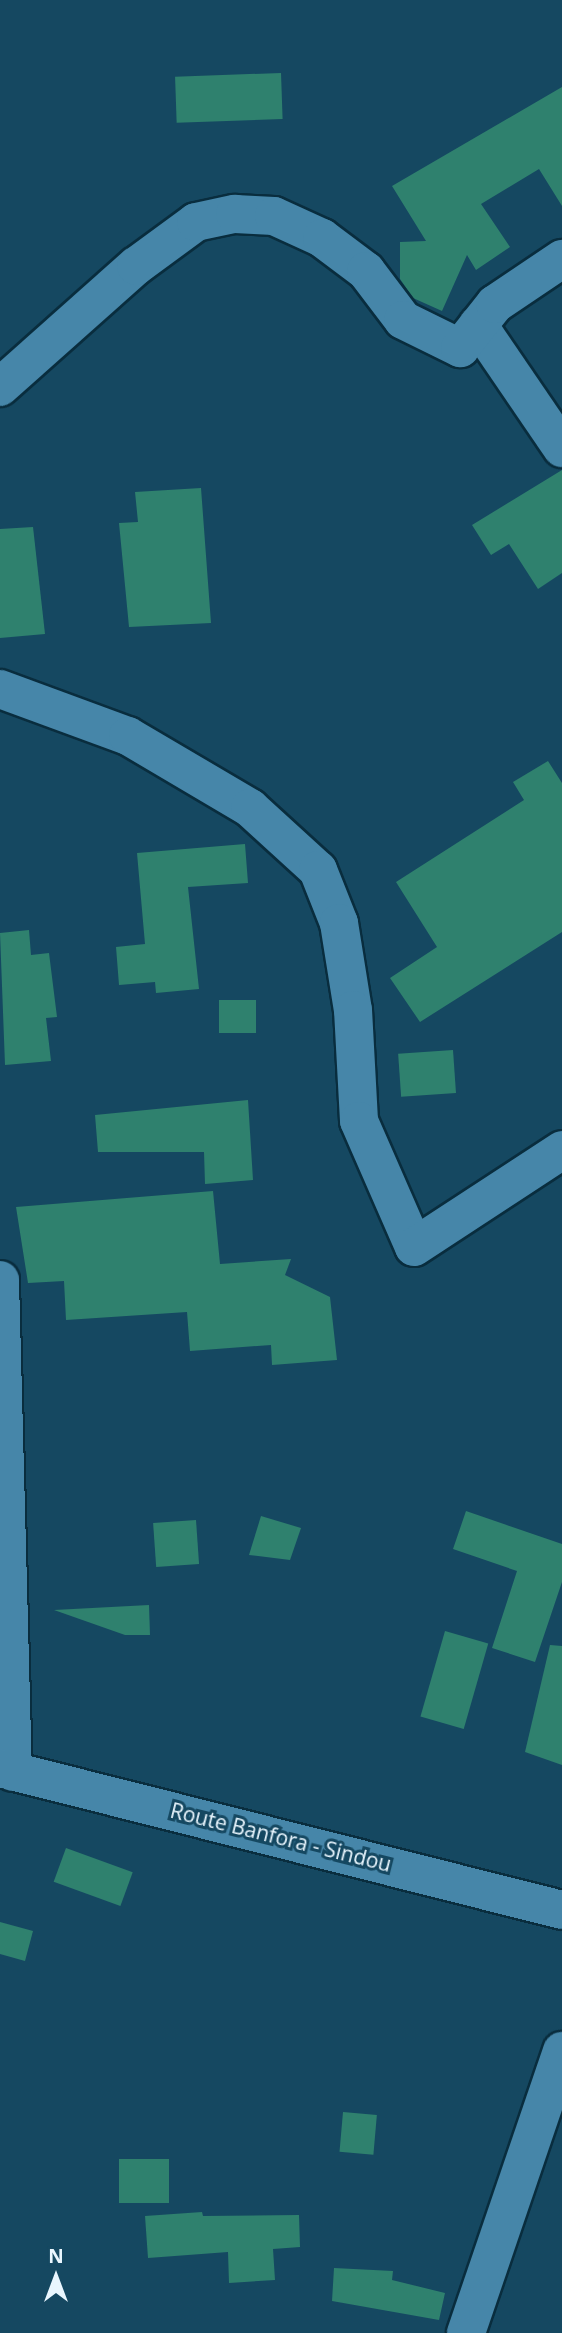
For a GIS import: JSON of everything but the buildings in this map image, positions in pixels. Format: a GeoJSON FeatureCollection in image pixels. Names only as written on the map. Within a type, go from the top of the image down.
{"type":"FeatureCollection","features":[{"type":"Feature","properties":{"kind":"street"},"geometry":{"type":"LineString","coordinates":[[0,387],[136,266],[196,222],[235,214],[274,216],[322,238],[366,271],[403,320],[460,348],[495,304],[562,260]]}},
{"type":"Feature","properties":{"kind":"street"},"geometry":{"type":"LineString","coordinates":[[478,325],[562,448]]}},
{"type":"Feature","properties":{"kind":"street"},"geometry":{"type":"LineString","coordinates":[[0,689],[128,736],[250,808],[318,870],[339,923],[353,1010],[359,1121],[414,1247],[562,1150]]}},
{"type":"Feature","properties":{"kind":"street"},"geometry":{"type":"LineString","coordinates":[[0,1280],[9,1474],[5,1646],[7,1770]]}},
{"type":"Feature","properties":{"kind":"street","name":"Route Banfora - Sindou"},"geometry":{"type":"LineString","coordinates":[[7,1770],[562,1910]]}},
{"type":"Feature","properties":{"kind":"street"},"geometry":{"type":"LineString","coordinates":[[466,2333],[562,2051]]}}]}
